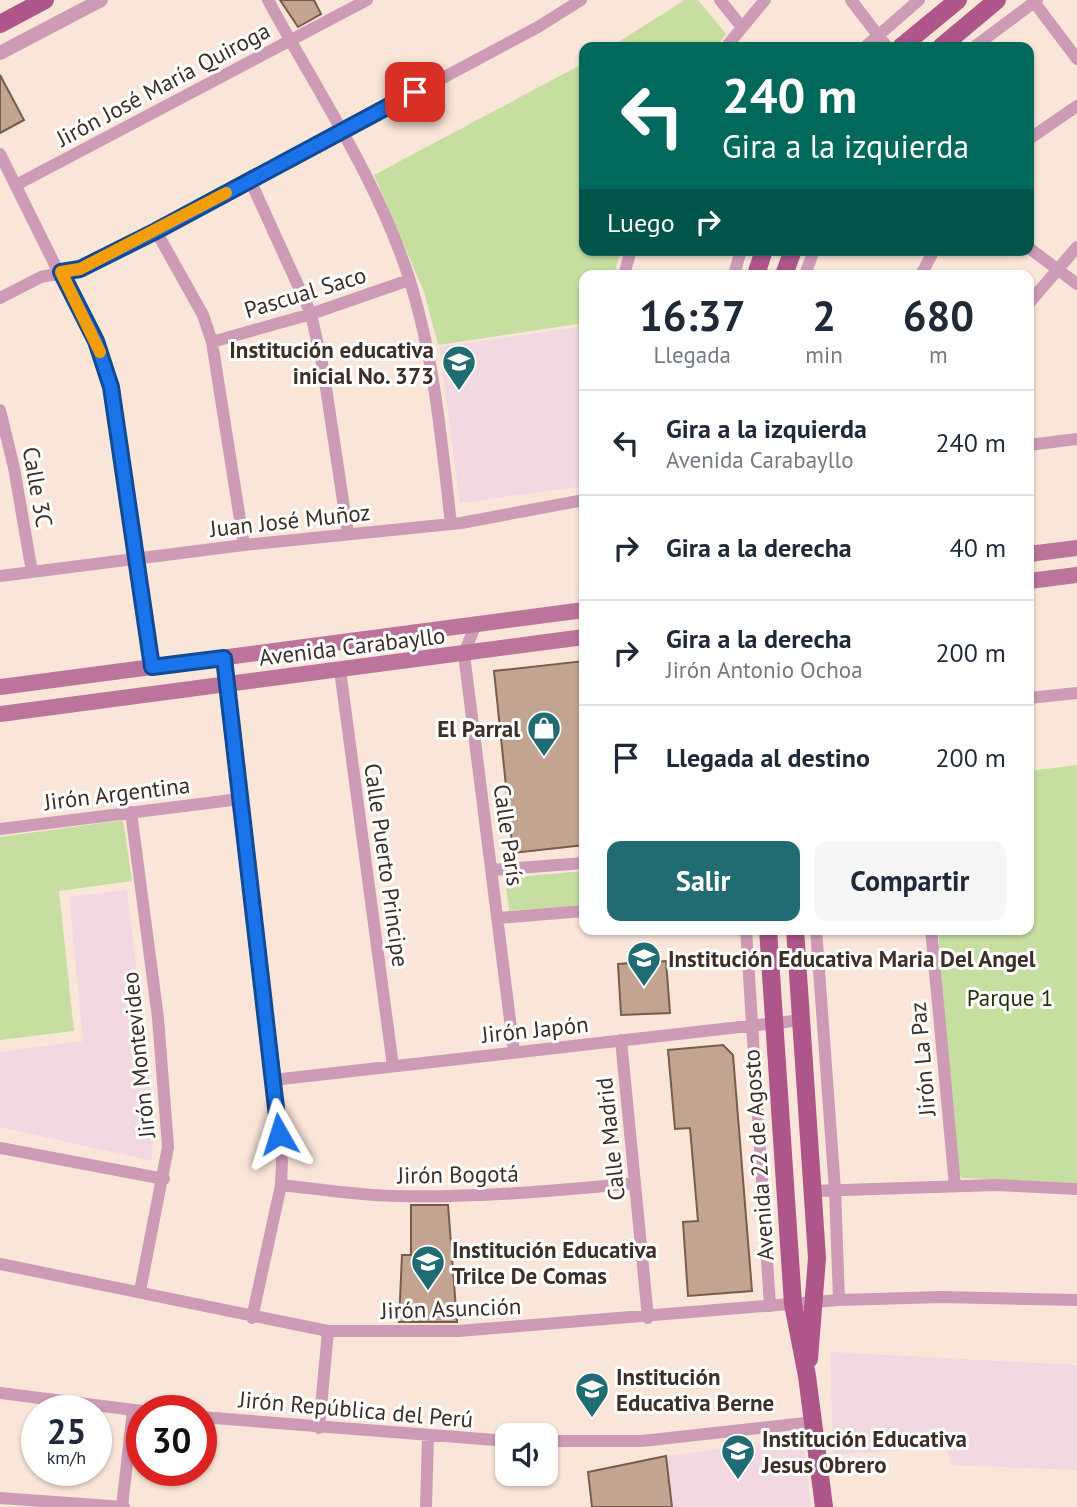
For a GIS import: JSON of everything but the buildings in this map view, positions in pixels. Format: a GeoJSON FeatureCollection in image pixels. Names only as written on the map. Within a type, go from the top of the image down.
{"type":"FeatureCollection","features":[{"type":"Feature","properties":{"kind":"main road"},"geometry":{"type":"LineString","coordinates":[[0,24],[45,0]]}},
{"type":"Feature","properties":{"kind":"main road"},"geometry":{"type":"LineString","coordinates":[[907,42],[958,0]]}},
{"type":"Feature","properties":{"kind":"main road"},"geometry":{"type":"LineString","coordinates":[[947,42],[992,2]]}},
{"type":"Feature","properties":{"kind":"main road"},"geometry":{"type":"LineString","coordinates":[[1034,553],[1077,548]]}},
{"type":"Feature","properties":{"kind":"main road"},"geometry":{"type":"LineString","coordinates":[[1034,580],[1077,575]]}},
{"type":"Feature","properties":{"kind":"main road","name":"Avenida Carabayllo"},"geometry":{"type":"LineString","coordinates":[[0,687],[579,611]]}},
{"type":"Feature","properties":{"kind":"main road","name":"Avenida Carabayllo"},"geometry":{"type":"LineString","coordinates":[[0,714],[579,638]]}},
{"type":"Feature","properties":{"kind":"main road","name":"Avenida 22 de Agosto"},"geometry":{"type":"LineString","coordinates":[[768,935],[793,1304],[807,1376],[824,1507]]}},
{"type":"Feature","properties":{"kind":"main road","name":"Avenida 22 de Agosto"},"geometry":{"type":"LineString","coordinates":[[795,935],[817,1258],[807,1376]]}},
{"type":"Feature","properties":{"kind":"street"},"geometry":{"type":"LineString","coordinates":[[0,53],[101,0]]}},
{"type":"Feature","properties":{"kind":"street"},"geometry":{"type":"LineString","coordinates":[[268,0],[372,188],[410,280],[436,385],[451,524]]}},
{"type":"Feature","properties":{"kind":"street","name":"Jirón José María Quiroga"},"geometry":{"type":"LineString","coordinates":[[16,185],[367,0]]}},
{"type":"Feature","properties":{"kind":"street"},"geometry":{"type":"LineString","coordinates":[[0,298],[41,277],[80,269],[156,231],[538,27],[581,0]]}},
{"type":"Feature","properties":{"kind":"street"},"geometry":{"type":"LineString","coordinates":[[720,0],[741,26]]}},
{"type":"Feature","properties":{"kind":"street"},"geometry":{"type":"LineString","coordinates":[[730,42],[765,0]]}},
{"type":"Feature","properties":{"kind":"street"},"geometry":{"type":"LineString","coordinates":[[851,0],[883,42]]}},
{"type":"Feature","properties":{"kind":"street"},"geometry":{"type":"LineString","coordinates":[[870,42],[919,0]]}},
{"type":"Feature","properties":{"kind":"street"},"geometry":{"type":"LineString","coordinates":[[981,42],[1035,1],[1077,59]]}},
{"type":"Feature","properties":{"kind":"street"},"geometry":{"type":"LineString","coordinates":[[1034,136],[1077,106]]}},
{"type":"Feature","properties":{"kind":"street"},"geometry":{"type":"LineString","coordinates":[[0,154],[4,173],[16,185],[96,341],[111,387],[152,667]]}},
{"type":"Feature","properties":{"kind":"street"},"geometry":{"type":"LineString","coordinates":[[250,180],[311,314],[323,368],[348,534]]}},
{"type":"Feature","properties":{"kind":"street"},"geometry":{"type":"LineString","coordinates":[[156,231],[202,315],[212,342],[244,545]]}},
{"type":"Feature","properties":{"kind":"street"},"geometry":{"type":"LineString","coordinates":[[1034,297],[1077,247]]}},
{"type":"Feature","properties":{"kind":"street"},"geometry":{"type":"LineString","coordinates":[[1034,252],[1077,284]]}},
{"type":"Feature","properties":{"kind":"street","name":"Pascual Saco"},"geometry":{"type":"LineString","coordinates":[[212,342],[311,314],[410,280]]}},
{"type":"Feature","properties":{"kind":"street","name":"Calle 3C"},"geometry":{"type":"LineString","coordinates":[[0,410],[13,458],[32,572]]}},
{"type":"Feature","properties":{"kind":"street"},"geometry":{"type":"LineString","coordinates":[[1034,444],[1077,439]]}},
{"type":"Feature","properties":{"kind":"street","name":"Juan José Muñoz"},"geometry":{"type":"LineString","coordinates":[[0,576],[244,545],[451,524],[579,501]]}},
{"type":"Feature","properties":{"kind":"street","name":"Calle París"},"geometry":{"type":"LineString","coordinates":[[475,626],[464,654],[514,1052]]}},
{"type":"Feature","properties":{"kind":"street"},"geometry":{"type":"LineString","coordinates":[[224,658],[273,1080],[281,1185],[252,1318]]}},
{"type":"Feature","properties":{"kind":"street","name":"Calle Puerto Principe"},"geometry":{"type":"LineString","coordinates":[[340,670],[393,1066]]}},
{"type":"Feature","properties":{"kind":"street"},"geometry":{"type":"LineString","coordinates":[[1034,697],[1077,693]]}},
{"type":"Feature","properties":{"kind":"street","name":"Jirón Argentina"},"geometry":{"type":"LineString","coordinates":[[0,829],[240,799]]}},
{"type":"Feature","properties":{"kind":"street","name":"Jirón Montevideo"},"geometry":{"type":"LineString","coordinates":[[131,812],[167,1113],[168,1147],[164,1179],[140,1291]]}},
{"type":"Feature","properties":{"kind":"street"},"geometry":{"type":"LineString","coordinates":[[492,870],[579,863]]}},
{"type":"Feature","properties":{"kind":"street"},"geometry":{"type":"LineString","coordinates":[[499,918],[579,911]]}},
{"type":"Feature","properties":{"kind":"street","name":"Avenida 22 de Agosto"},"geometry":{"type":"LineString","coordinates":[[746,935],[770,1306]]}},
{"type":"Feature","properties":{"kind":"street"},"geometry":{"type":"LineString","coordinates":[[816,935],[835,1190],[839,1300]]}},
{"type":"Feature","properties":{"kind":"street","name":"Jirón La Paz"},"geometry":{"type":"LineString","coordinates":[[932,935],[955,1186]]}},
{"type":"Feature","properties":{"kind":"street","name":"Jirón Japón"},"geometry":{"type":"LineString","coordinates":[[273,1080],[802,1020]]}},
{"type":"Feature","properties":{"kind":"street","name":"Calle Madrid"},"geometry":{"type":"LineString","coordinates":[[621,1040],[648,1318]]}},
{"type":"Feature","properties":{"kind":"street"},"geometry":{"type":"LineString","coordinates":[[0,1147],[164,1179]]}},
{"type":"Feature","properties":{"kind":"street","name":"Jirón Bogotá"},"geometry":{"type":"LineString","coordinates":[[281,1185],[390,1196],[443,1197],[521,1194],[635,1183]]}},
{"type":"Feature","properties":{"kind":"street"},"geometry":{"type":"LineString","coordinates":[[813,1191],[955,1186],[1077,1189]]}},
{"type":"Feature","properties":{"kind":"street","name":"Jirón Asunción"},"geometry":{"type":"LineString","coordinates":[[0,1264],[140,1291],[252,1318],[328,1331],[458,1331],[648,1318],[839,1300],[942,1297],[1077,1300]]}},
{"type":"Feature","properties":{"kind":"street"},"geometry":{"type":"LineString","coordinates":[[319,1428],[328,1331]]}},
{"type":"Feature","properties":{"kind":"street"},"geometry":{"type":"LineString","coordinates":[[0,1394],[126,1410]]}},
{"type":"Feature","properties":{"kind":"street","name":"Jirón República del Perú"},"geometry":{"type":"LineString","coordinates":[[217,1418],[495,1440]]}},
{"type":"Feature","properties":{"kind":"street"},"geometry":{"type":"LineString","coordinates":[[558,1441],[642,1441],[814,1422]]}},
{"type":"Feature","properties":{"kind":"street"},"geometry":{"type":"LineString","coordinates":[[426,1507],[428,1437]]}},
{"type":"Feature","properties":{"kind":"street"},"geometry":{"type":"LineString","coordinates":[[0,1498],[123,1507],[126,1486]]}},
{"type":"Feature","properties":{"kind":"shaded area"},"geometry":{"type":"Polygon","coordinates":[[[579,327],[579,487],[460,503],[439,347],[579,327]]]}},
{"type":"Feature","properties":{"kind":"shaded area"},"geometry":{"type":"Polygon","coordinates":[[[127,890],[154,1118],[152,1161],[0,1127],[0,1052],[83,1041],[69,897],[127,890]]]}},
{"type":"Feature","properties":{"kind":"shaded area"},"geometry":{"type":"Polygon","coordinates":[[[830,1352],[1077,1365],[1077,1470],[950,1465],[947,1447],[833,1455],[830,1352]]]}},
{"type":"Feature","properties":{"kind":"shaded area","name":"Institución Educativa Jesus Obrero"},"geometry":{"type":"Polygon","coordinates":[[[803,1438],[811,1507],[672,1507],[666,1456],[803,1438]]]}},
{"type":"Feature","properties":{"kind":"green space"},"geometry":{"type":"Polygon","coordinates":[[[685,0],[698,0],[726,34],[720,42],[618,42],[685,0]]]}},
{"type":"Feature","properties":{"kind":"green space"},"geometry":{"type":"Polygon","coordinates":[[[579,66],[579,256],[619,256],[615,270],[579,270],[579,324],[438,345],[424,292],[374,175],[579,66]]]}},
{"type":"Feature","properties":{"kind":"green space","name":"Parque 1"},"geometry":{"type":"Polygon","coordinates":[[[1077,765],[1077,1183],[962,1178],[956,1170],[938,935],[1034,935],[1034,770],[1077,765]]]}},
{"type":"Feature","properties":{"kind":"green space"},"geometry":{"type":"Polygon","coordinates":[[[123,820],[132,881],[59,891],[74,1031],[0,1040],[0,837],[123,820]]]}},
{"type":"Feature","properties":{"kind":"green space"},"geometry":{"type":"Polygon","coordinates":[[[579,871],[579,905],[509,911],[505,878],[579,871]]]}},
{"type":"Feature","properties":{"kind":"slow traffic"},"geometry":{"type":"LineString","coordinates":[[100,352],[61,272],[80,269],[226,193]]}},
{"type":"Feature","properties":{"kind":"place","name":"Institución educativa inicial No. 373"},"geometry":{"type":"Point","coordinates":[459,392]}},
{"type":"Feature","properties":{"kind":"place","name":"El Parral"},"geometry":{"type":"Point","coordinates":[544,758]}},
{"type":"Feature","properties":{"kind":"place","name":"Institución Educativa Maria Del Angel"},"geometry":{"type":"Point","coordinates":[644,988]}},
{"type":"Feature","properties":{"kind":"place","name":"Institución Educativa Trilce De Comas"},"geometry":{"type":"Point","coordinates":[428,1292]}},
{"type":"Feature","properties":{"kind":"place","name":"Institución Educativa Berne"},"geometry":{"type":"Point","coordinates":[592,1419]}},
{"type":"Feature","properties":{"kind":"place","name":"Institución Educativa Jesus Obrero"},"geometry":{"type":"Point","coordinates":[738,1481]}},
{"type":"Feature","properties":{"kind":"route"},"geometry":{"type":"LineString","coordinates":[[279,1134],[224,658],[152,667],[117,410],[96,341],[61,272],[80,269],[156,231],[415,92]]}}]}
